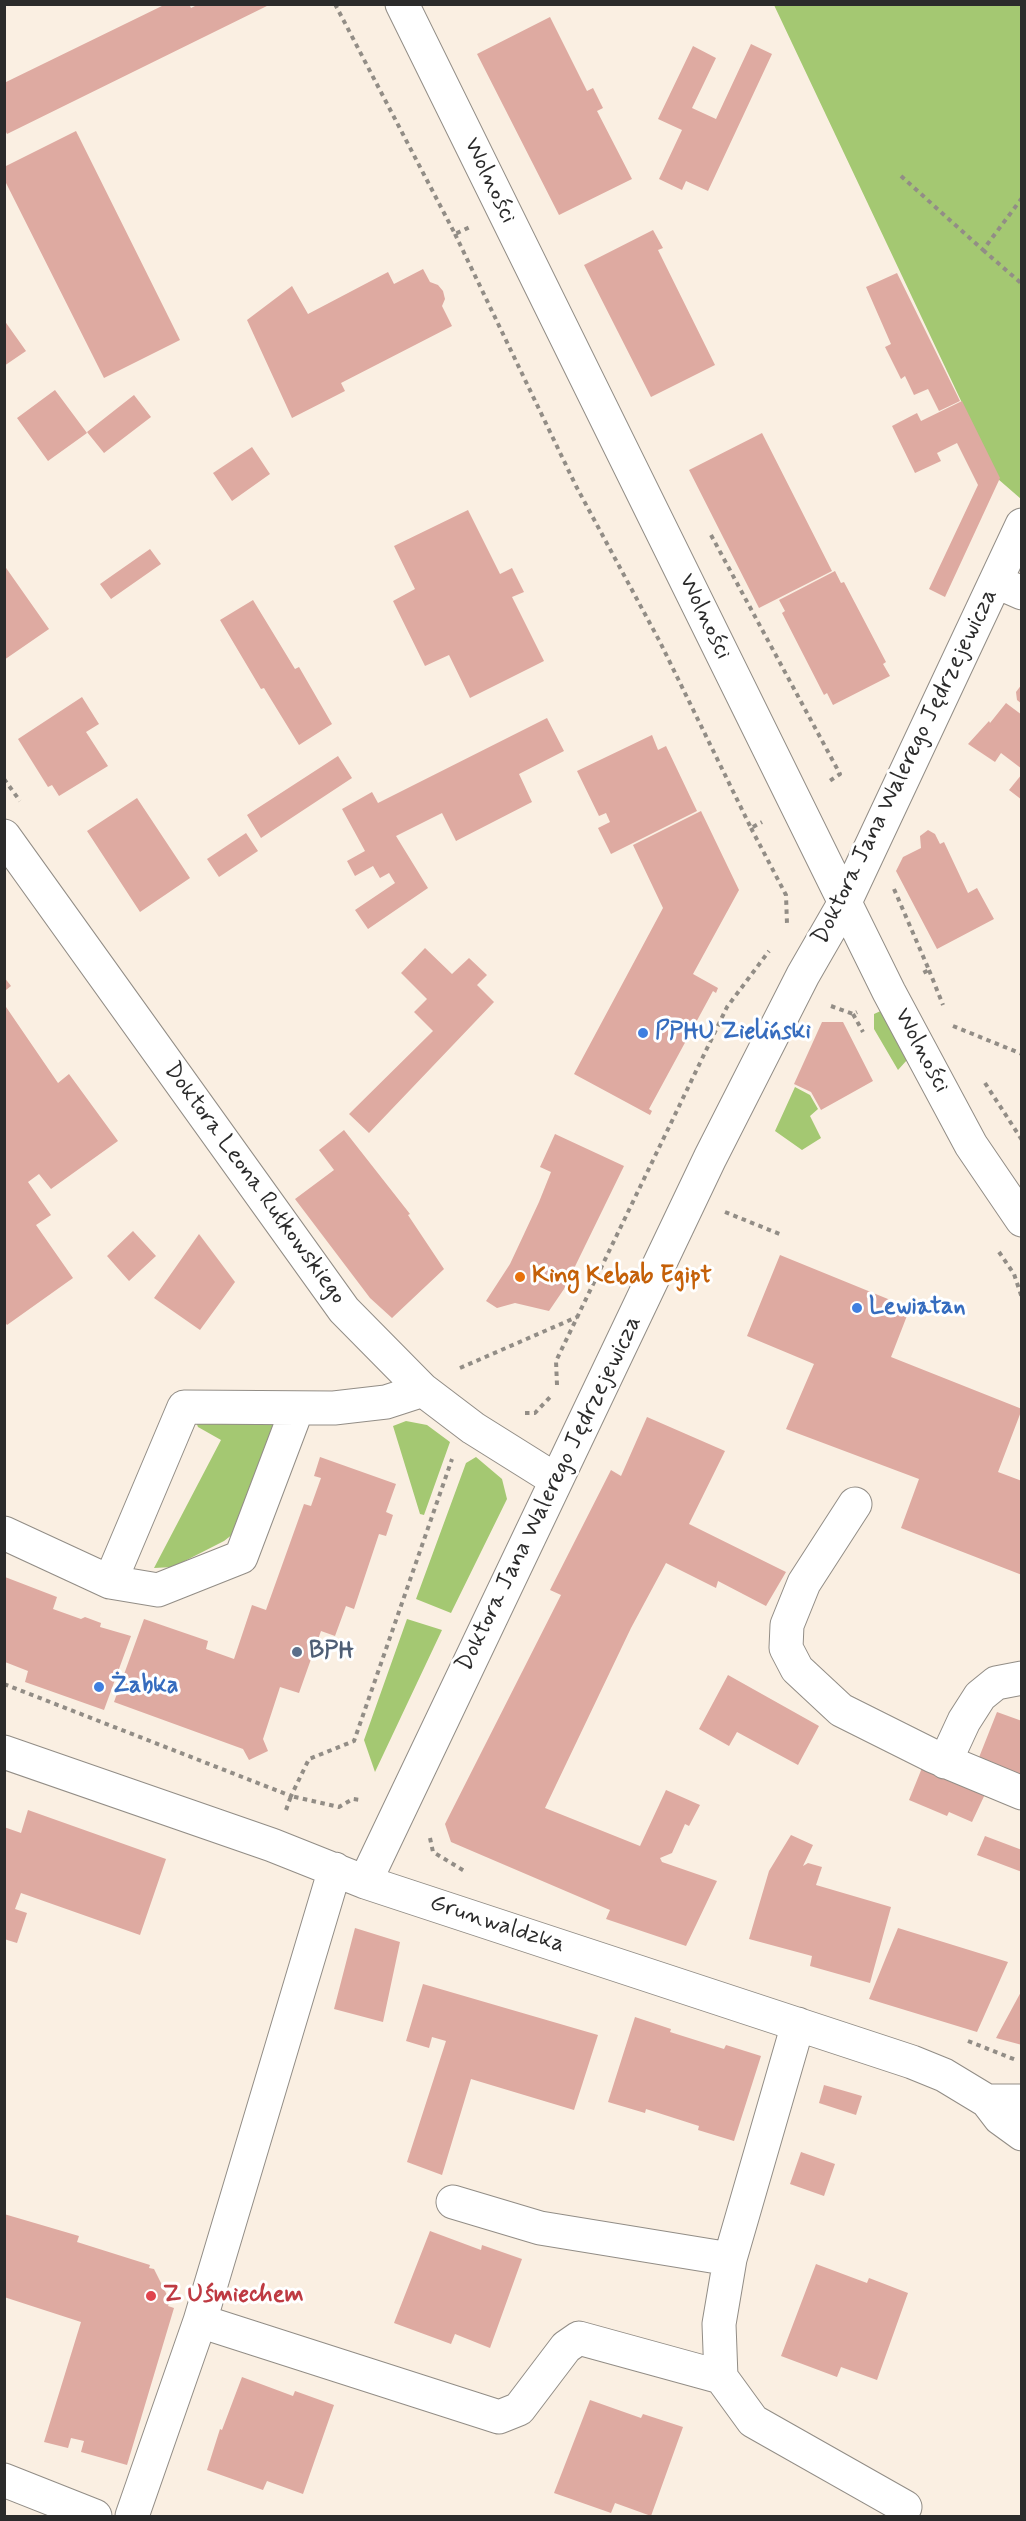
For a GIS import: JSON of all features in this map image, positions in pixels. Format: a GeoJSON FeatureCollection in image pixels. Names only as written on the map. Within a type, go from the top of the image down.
{"type":"FeatureCollection","features":[{"type":"Feature","properties":{"kind":"street","name":"Wolności"},"geometry":{"type":"LineString","coordinates":[[402,4],[845,902],[971,1145],[1022,1220]]}},
{"type":"Feature","properties":{"kind":"street","name":"Doktora Jana Walerego Jędrzejewicza"},"geometry":{"type":"LineString","coordinates":[[365,1882],[710,1158],[803,975],[845,902],[1009,588],[1022,525]]}},
{"type":"Feature","properties":{"kind":"street","name":"Doktora Leona Rutkowskiego"},"geometry":{"type":"LineString","coordinates":[[4,836],[344,1310],[423,1390],[472,1428],[556,1480]]}},
{"type":"Feature","properties":{"kind":"street"},"geometry":{"type":"LineString","coordinates":[[110,1582],[184,1407],[297,1409],[386,1402],[423,1390]]}},
{"type":"Feature","properties":{"kind":"street"},"geometry":{"type":"LineString","coordinates":[[4,1533],[110,1582],[158,1590],[241,1557],[297,1409]]}},
{"type":"Feature","properties":{"kind":"street"},"geometry":{"type":"LineString","coordinates":[[855,1504],[804,1582],[787,1625],[786,1648],[797,1669],[841,1710],[945,1762],[1022,1793]]}},
{"type":"Feature","properties":{"kind":"street"},"geometry":{"type":"LineString","coordinates":[[945,1762],[964,1721],[980,1696],[996,1683],[1022,1678]]}},
{"type":"Feature","properties":{"kind":"street","name":"Grunwaldzka"},"geometry":{"type":"LineString","coordinates":[[4,1752],[272,1845],[365,1882],[912,2062],[944,2075],[987,2101],[1000,2118],[1022,2134]]}},
{"type":"Feature","properties":{"kind":"street"},"geometry":{"type":"LineString","coordinates":[[132,2517],[200,2321],[335,1869]]}},
{"type":"Feature","properties":{"kind":"street"},"geometry":{"type":"LineString","coordinates":[[798,2024],[730,2259],[719,2324],[721,2377],[753,2421],[905,2507]]}},
{"type":"Feature","properties":{"kind":"street"},"geometry":{"type":"LineString","coordinates":[[987,2101],[1022,2101]]}},
{"type":"Feature","properties":{"kind":"street"},"geometry":{"type":"LineString","coordinates":[[453,2202],[540,2228],[730,2259]]}},
{"type":"Feature","properties":{"kind":"street"},"geometry":{"type":"LineString","coordinates":[[200,2321],[499,2417],[519,2409],[566,2347],[579,2338],[721,2377]]}},
{"type":"Feature","properties":{"kind":"street"},"geometry":{"type":"LineString","coordinates":[[4,2480],[95,2517]]}},
{"type":"Feature","properties":{"kind":"path"},"geometry":{"type":"LineString","coordinates":[[901,176],[1022,284]]}},
{"type":"Feature","properties":{"kind":"path"},"geometry":{"type":"LineString","coordinates":[[983,250],[1022,198]]}},
{"type":"Feature","properties":{"kind":"path"},"geometry":{"type":"LineString","coordinates":[[929,970],[944,1007]]}},
{"type":"Feature","properties":{"kind":"path"},"geometry":{"type":"LineString","coordinates":[[948,1017],[956,1037]]}},
{"type":"Feature","properties":{"kind":"path"},"geometry":{"type":"LineString","coordinates":[[952,1026],[1022,1054]]}},
{"type":"Feature","properties":{"kind":"path"},"geometry":{"type":"LineString","coordinates":[[980,1074],[1022,1140]]}},
{"type":"Feature","properties":{"kind":"path"},"geometry":{"type":"LineString","coordinates":[[725,1212],[782,1235]]}},
{"type":"Feature","properties":{"kind":"path"},"geometry":{"type":"LineString","coordinates":[[4,1684],[291,1796],[309,1759],[354,1741],[452,1459],[472,1428]]}},
{"type":"Feature","properties":{"kind":"green space"},"geometry":{"type":"Polygon","coordinates":[[[774,5],[1021,5],[1021,499],[998,479],[774,5]]]}},
{"type":"Feature","properties":{"kind":"green space"},"geometry":{"type":"Polygon","coordinates":[[[885,1009],[898,1034],[907,1060],[898,1070],[874,1029],[874,1014],[885,1009]]]}},
{"type":"Feature","properties":{"kind":"green space"},"geometry":{"type":"Polygon","coordinates":[[[795,1087],[810,1095],[818,1109],[810,1116],[821,1138],[802,1150],[775,1131],[795,1087]]]}},
{"type":"Feature","properties":{"kind":"green space"},"geometry":{"type":"Polygon","coordinates":[[[273,1419],[277,1426],[233,1534],[173,1567],[154,1568],[221,1440],[198,1427],[196,1422],[273,1419]]]}},
{"type":"Feature","properties":{"kind":"green space"},"geometry":{"type":"Polygon","coordinates":[[[406,1421],[427,1425],[450,1442],[424,1515],[420,1514],[393,1426],[406,1421]]]}},
{"type":"Feature","properties":{"kind":"green space"},"geometry":{"type":"Polygon","coordinates":[[[476,1457],[502,1479],[507,1499],[451,1613],[416,1599],[466,1463],[476,1457]]]}},
{"type":"Feature","properties":{"kind":"green space"},"geometry":{"type":"Polygon","coordinates":[[[407,1619],[442,1630],[375,1772],[364,1740],[407,1619]]]}},
{"type":"Feature","properties":{"kind":"building"},"geometry":{"type":"Polygon","coordinates":[[[166,4],[189,4],[191,8],[199,4],[271,4],[7,134],[4,128],[4,83],[166,4]]]}},
{"type":"Feature","properties":{"kind":"building"},"geometry":{"type":"Polygon","coordinates":[[[550,17],[587,91],[593,88],[603,108],[597,111],[632,179],[559,215],[477,54],[550,17]]]}},
{"type":"Feature","properties":{"kind":"building"},"geometry":{"type":"Polygon","coordinates":[[[751,44],[772,54],[708,191],[686,181],[682,190],[659,179],[682,130],[658,119],[693,46],[716,58],[692,108],[716,119],[751,44]]]}},
{"type":"Feature","properties":{"kind":"building"},"geometry":{"type":"Polygon","coordinates":[[[76,131],[180,340],[104,378],[4,179],[4,167],[76,131]]]}},
{"type":"Feature","properties":{"kind":"building"},"geometry":{"type":"Polygon","coordinates":[[[653,230],[663,248],[658,250],[715,365],[651,397],[584,265],[653,230]]]}},
{"type":"Feature","properties":{"kind":"building"},"geometry":{"type":"Polygon","coordinates":[[[423,269],[430,282],[438,285],[443,291],[445,299],[442,306],[452,326],[341,383],[345,391],[292,418],[247,320],[292,286],[308,314],[388,272],[394,284],[423,269]]]}},
{"type":"Feature","properties":{"kind":"building"},"geometry":{"type":"Polygon","coordinates":[[[897,273],[960,401],[939,411],[928,389],[914,395],[905,376],[901,379],[885,347],[891,344],[866,287],[897,273]]]}},
{"type":"Feature","properties":{"kind":"building"},"geometry":{"type":"Polygon","coordinates":[[[4,320],[26,351],[4,366],[4,320]]]}},
{"type":"Feature","properties":{"kind":"building"},"geometry":{"type":"Polygon","coordinates":[[[55,390],[87,433],[48,461],[17,418],[55,390]]]}},
{"type":"Feature","properties":{"kind":"building"},"geometry":{"type":"Polygon","coordinates":[[[134,395],[151,417],[104,453],[87,432],[134,395]]]}},
{"type":"Feature","properties":{"kind":"building"},"geometry":{"type":"Polygon","coordinates":[[[962,401],[1000,478],[945,597],[929,589],[978,485],[957,443],[937,453],[941,461],[915,473],[892,426],[917,413],[921,421],[962,401]]]}},
{"type":"Feature","properties":{"kind":"building"},"geometry":{"type":"Polygon","coordinates":[[[762,433],[832,571],[759,608],[689,470],[762,433]]]}},
{"type":"Feature","properties":{"kind":"building"},"geometry":{"type":"Polygon","coordinates":[[[252,447],[270,474],[232,501],[213,473],[252,447]]]}},
{"type":"Feature","properties":{"kind":"building"},"geometry":{"type":"Polygon","coordinates":[[[468,510],[500,574],[512,568],[524,592],[512,597],[544,661],[470,698],[449,655],[425,666],[393,601],[415,589],[394,546],[468,510]]]}},
{"type":"Feature","properties":{"kind":"building"},"geometry":{"type":"Polygon","coordinates":[[[150,549],[161,564],[111,599],[100,584],[150,549]]]}},
{"type":"Feature","properties":{"kind":"building"},"geometry":{"type":"Polygon","coordinates":[[[4,565],[49,629],[4,660],[4,565]]]}},
{"type":"Feature","properties":{"kind":"building"},"geometry":{"type":"Polygon","coordinates":[[[835,571],[841,583],[844,582],[886,662],[883,664],[890,676],[833,705],[827,693],[824,695],[782,613],[785,611],[779,600],[835,571]]]}},
{"type":"Feature","properties":{"kind":"building"},"geometry":{"type":"Polygon","coordinates":[[[253,600],[295,669],[299,667],[332,724],[299,745],[264,688],[261,689],[220,620],[253,600]]]}},
{"type":"Feature","properties":{"kind":"building"},"geometry":{"type":"Polygon","coordinates":[[[1022,684],[1022,704],[1017,700],[1016,692],[1022,684]]]}},
{"type":"Feature","properties":{"kind":"building"},"geometry":{"type":"Polygon","coordinates":[[[82,697],[99,724],[86,732],[108,766],[59,796],[52,785],[48,787],[18,739],[82,697]]]}},
{"type":"Feature","properties":{"kind":"building"},"geometry":{"type":"Polygon","coordinates":[[[1006,703],[1022,715],[1022,769],[1001,753],[995,762],[968,744],[989,721],[990,723],[1006,703]]]}},
{"type":"Feature","properties":{"kind":"building"},"geometry":{"type":"Polygon","coordinates":[[[547,718],[564,751],[519,774],[532,802],[456,841],[442,813],[396,836],[428,888],[368,929],[355,910],[395,883],[389,873],[380,878],[373,866],[355,876],[347,861],[365,851],[342,809],[372,792],[378,803],[547,718]]]}},
{"type":"Feature","properties":{"kind":"building"},"geometry":{"type":"Polygon","coordinates":[[[652,735],[658,750],[666,746],[697,811],[611,854],[598,828],[610,822],[606,813],[599,816],[577,771],[652,735]]]}},
{"type":"Feature","properties":{"kind":"building"},"geometry":{"type":"Polygon","coordinates":[[[338,756],[352,778],[261,838],[247,815],[338,756]]]}},
{"type":"Feature","properties":{"kind":"building"},"geometry":{"type":"Polygon","coordinates":[[[1022,774],[1022,800],[1009,790],[1022,774]]]}},
{"type":"Feature","properties":{"kind":"building"},"geometry":{"type":"Polygon","coordinates":[[[137,798],[190,878],[140,912],[87,831],[137,798]]]}},
{"type":"Feature","properties":{"kind":"building"},"geometry":{"type":"Polygon","coordinates":[[[701,811],[739,890],[693,974],[718,988],[716,993],[713,991],[649,1109],[652,1111],[650,1115],[574,1074],[663,908],[633,845],[701,811]]]}},
{"type":"Feature","properties":{"kind":"building"},"geometry":{"type":"Polygon","coordinates":[[[928,830],[935,834],[940,844],[944,842],[968,893],[977,888],[994,919],[937,949],[896,871],[903,857],[921,848],[920,836],[928,830]]]}},
{"type":"Feature","properties":{"kind":"building"},"geometry":{"type":"Polygon","coordinates":[[[246,833],[258,851],[219,877],[207,859],[246,833]]]}},
{"type":"Feature","properties":{"kind":"building"},"geometry":{"type":"Polygon","coordinates":[[[425,948],[452,974],[469,958],[487,975],[477,985],[494,1002],[369,1133],[349,1114],[433,1031],[414,1012],[427,999],[401,973],[425,948]]]}},
{"type":"Feature","properties":{"kind":"building"},"geometry":{"type":"Polygon","coordinates":[[[4,977],[11,986],[6,990],[4,988],[4,977]]]}},
{"type":"Feature","properties":{"kind":"building"},"geometry":{"type":"Polygon","coordinates":[[[4,1004],[58,1083],[69,1074],[118,1141],[51,1189],[39,1174],[28,1182],[51,1215],[36,1225],[73,1278],[7,1325],[4,1321],[4,1004]]]}},
{"type":"Feature","properties":{"kind":"building"},"geometry":{"type":"Polygon","coordinates":[[[822,1022],[843,1022],[873,1081],[821,1110],[811,1092],[794,1084],[822,1022]]]}},
{"type":"Feature","properties":{"kind":"building"},"geometry":{"type":"Polygon","coordinates":[[[344,1130],[410,1214],[408,1215],[444,1269],[392,1318],[370,1298],[295,1199],[334,1170],[319,1150],[344,1130]]]}},
{"type":"Feature","properties":{"kind":"building"},"geometry":{"type":"Polygon","coordinates":[[[555,1134],[624,1166],[564,1289],[549,1311],[515,1303],[497,1308],[486,1301],[510,1264],[539,1202],[551,1172],[540,1167],[555,1134]]]}},
{"type":"Feature","properties":{"kind":"building"},"geometry":{"type":"Polygon","coordinates":[[[133,1231],[156,1256],[129,1281],[107,1256],[133,1231]]]}},
{"type":"Feature","properties":{"kind":"building"},"geometry":{"type":"Polygon","coordinates":[[[199,1234],[235,1282],[200,1330],[154,1298],[199,1234]]]}},
{"type":"Feature","properties":{"kind":"building"},"geometry":{"type":"Polygon","coordinates":[[[780,1255],[910,1308],[891,1357],[1022,1409],[998,1472],[1022,1481],[1022,1575],[901,1528],[919,1479],[786,1429],[814,1364],[747,1336],[780,1255]]]}},
{"type":"Feature","properties":{"kind":"building"},"geometry":{"type":"Polygon","coordinates":[[[647,1417],[725,1451],[689,1524],[786,1572],[766,1606],[718,1581],[716,1588],[666,1563],[631,1628],[545,1808],[640,1846],[666,1790],[700,1805],[689,1826],[685,1824],[672,1853],[660,1858],[662,1862],[717,1881],[686,1946],[606,1919],[610,1910],[451,1842],[445,1824],[561,1595],[550,1590],[611,1470],[621,1476],[647,1417]]]}},
{"type":"Feature","properties":{"kind":"building"},"geometry":{"type":"Polygon","coordinates":[[[320,1457],[396,1484],[386,1512],[393,1515],[386,1536],[379,1534],[354,1609],[346,1606],[335,1636],[321,1631],[299,1693],[280,1687],[263,1739],[268,1751],[249,1760],[243,1749],[114,1702],[144,1619],[208,1641],[206,1649],[234,1659],[252,1605],[266,1610],[304,1504],[311,1506],[321,1478],[314,1476],[320,1457]]]}},
{"type":"Feature","properties":{"kind":"building"},"geometry":{"type":"Polygon","coordinates":[[[5,1577],[57,1597],[53,1609],[81,1619],[85,1617],[101,1623],[100,1627],[131,1636],[104,1710],[25,1682],[28,1671],[5,1662],[5,1577]]]}},
{"type":"Feature","properties":{"kind":"building"},"geometry":{"type":"Polygon","coordinates":[[[728,1675],[819,1726],[798,1765],[737,1732],[729,1746],[699,1729],[728,1675]]]}},
{"type":"Feature","properties":{"kind":"building"},"geometry":{"type":"Polygon","coordinates":[[[997,1712],[1022,1721],[1022,1782],[976,1765],[997,1712]]]}},
{"type":"Feature","properties":{"kind":"building"},"geometry":{"type":"Polygon","coordinates":[[[924,1763],[986,1792],[972,1822],[949,1812],[947,1816],[909,1800],[924,1763]]]}},
{"type":"Feature","properties":{"kind":"building"},"geometry":{"type":"Polygon","coordinates":[[[28,1810],[166,1859],[140,1935],[21,1893],[15,1909],[27,1913],[17,1943],[4,1939],[4,1827],[21,1833],[28,1810]]]}},
{"type":"Feature","properties":{"kind":"building"},"geometry":{"type":"Polygon","coordinates":[[[791,1835],[813,1845],[803,1866],[808,1863],[822,1867],[816,1885],[891,1907],[870,1983],[810,1966],[812,1956],[749,1939],[769,1871],[791,1835]]]}},
{"type":"Feature","properties":{"kind":"building"},"geometry":{"type":"Polygon","coordinates":[[[985,1836],[1022,1850],[1022,1872],[977,1855],[985,1836]]]}},
{"type":"Feature","properties":{"kind":"building"},"geometry":{"type":"Polygon","coordinates":[[[355,1928],[400,1942],[383,2022],[334,2009],[355,1928]]]}},
{"type":"Feature","properties":{"kind":"building"},"geometry":{"type":"Polygon","coordinates":[[[898,1928],[1008,1962],[977,2032],[869,1999],[898,1928]]]}},
{"type":"Feature","properties":{"kind":"building"},"geometry":{"type":"Polygon","coordinates":[[[423,1984],[598,2035],[574,2110],[471,2079],[442,2175],[407,2162],[446,2041],[432,2037],[429,2048],[406,2041],[423,1984]]]}},
{"type":"Feature","properties":{"kind":"building"},"geometry":{"type":"Polygon","coordinates":[[[1022,1990],[1022,2045],[996,2038],[1022,1990]]]}},
{"type":"Feature","properties":{"kind":"building"},"geometry":{"type":"Polygon","coordinates":[[[635,2017],[671,2029],[670,2032],[724,2049],[726,2045],[761,2056],[734,2141],[698,2130],[699,2126],[646,2109],[645,2113],[608,2102],[635,2017]]]}},
{"type":"Feature","properties":{"kind":"building"},"geometry":{"type":"Polygon","coordinates":[[[824,2085],[862,2096],[856,2115],[819,2103],[824,2085]]]}},
{"type":"Feature","properties":{"kind":"building"},"geometry":{"type":"Polygon","coordinates":[[[801,2152],[835,2164],[824,2196],[790,2184],[801,2152]]]}},
{"type":"Feature","properties":{"kind":"building"},"geometry":{"type":"Polygon","coordinates":[[[4,2214],[79,2236],[77,2242],[150,2265],[149,2268],[154,2269],[170,2301],[168,2306],[174,2308],[127,2465],[81,2452],[84,2441],[71,2438],[68,2448],[44,2442],[81,2322],[4,2297],[4,2214]]]}},
{"type":"Feature","properties":{"kind":"building"},"geometry":{"type":"Polygon","coordinates":[[[430,2231],[481,2250],[482,2245],[522,2259],[490,2348],[455,2334],[451,2344],[394,2323],[430,2231]]]}},
{"type":"Feature","properties":{"kind":"building"},"geometry":{"type":"Polygon","coordinates":[[[816,2264],[867,2283],[869,2278],[908,2293],[877,2380],[841,2367],[837,2377],[781,2356],[816,2264]]]}},
{"type":"Feature","properties":{"kind":"building"},"geometry":{"type":"Polygon","coordinates":[[[242,2377],[293,2396],[295,2391],[334,2405],[303,2494],[267,2481],[263,2490],[207,2470],[220,2429],[222,2430],[242,2377]]]}},
{"type":"Feature","properties":{"kind":"building"},"geometry":{"type":"Polygon","coordinates":[[[590,2400],[641,2418],[643,2414],[683,2427],[651,2516],[615,2503],[611,2513],[554,2493],[590,2400]]]}},
{"type":"Feature","properties":{"kind":"place","name":"PPHU Zieliński"},"geometry":{"type":"Point","coordinates":[643,1033]}},
{"type":"Feature","properties":{"kind":"place","name":"King Kebab Egipt"},"geometry":{"type":"Point","coordinates":[520,1277]}},
{"type":"Feature","properties":{"kind":"place","name":"Lewiatan"},"geometry":{"type":"Point","coordinates":[857,1308]}},
{"type":"Feature","properties":{"kind":"place","name":"BPH"},"geometry":{"type":"Point","coordinates":[297,1652]}},
{"type":"Feature","properties":{"kind":"place","name":"Żabka"},"geometry":{"type":"Point","coordinates":[99,1687]}},
{"type":"Feature","properties":{"kind":"place","name":"Z Uśmiechem"},"geometry":{"type":"Point","coordinates":[151,2296]}}]}
